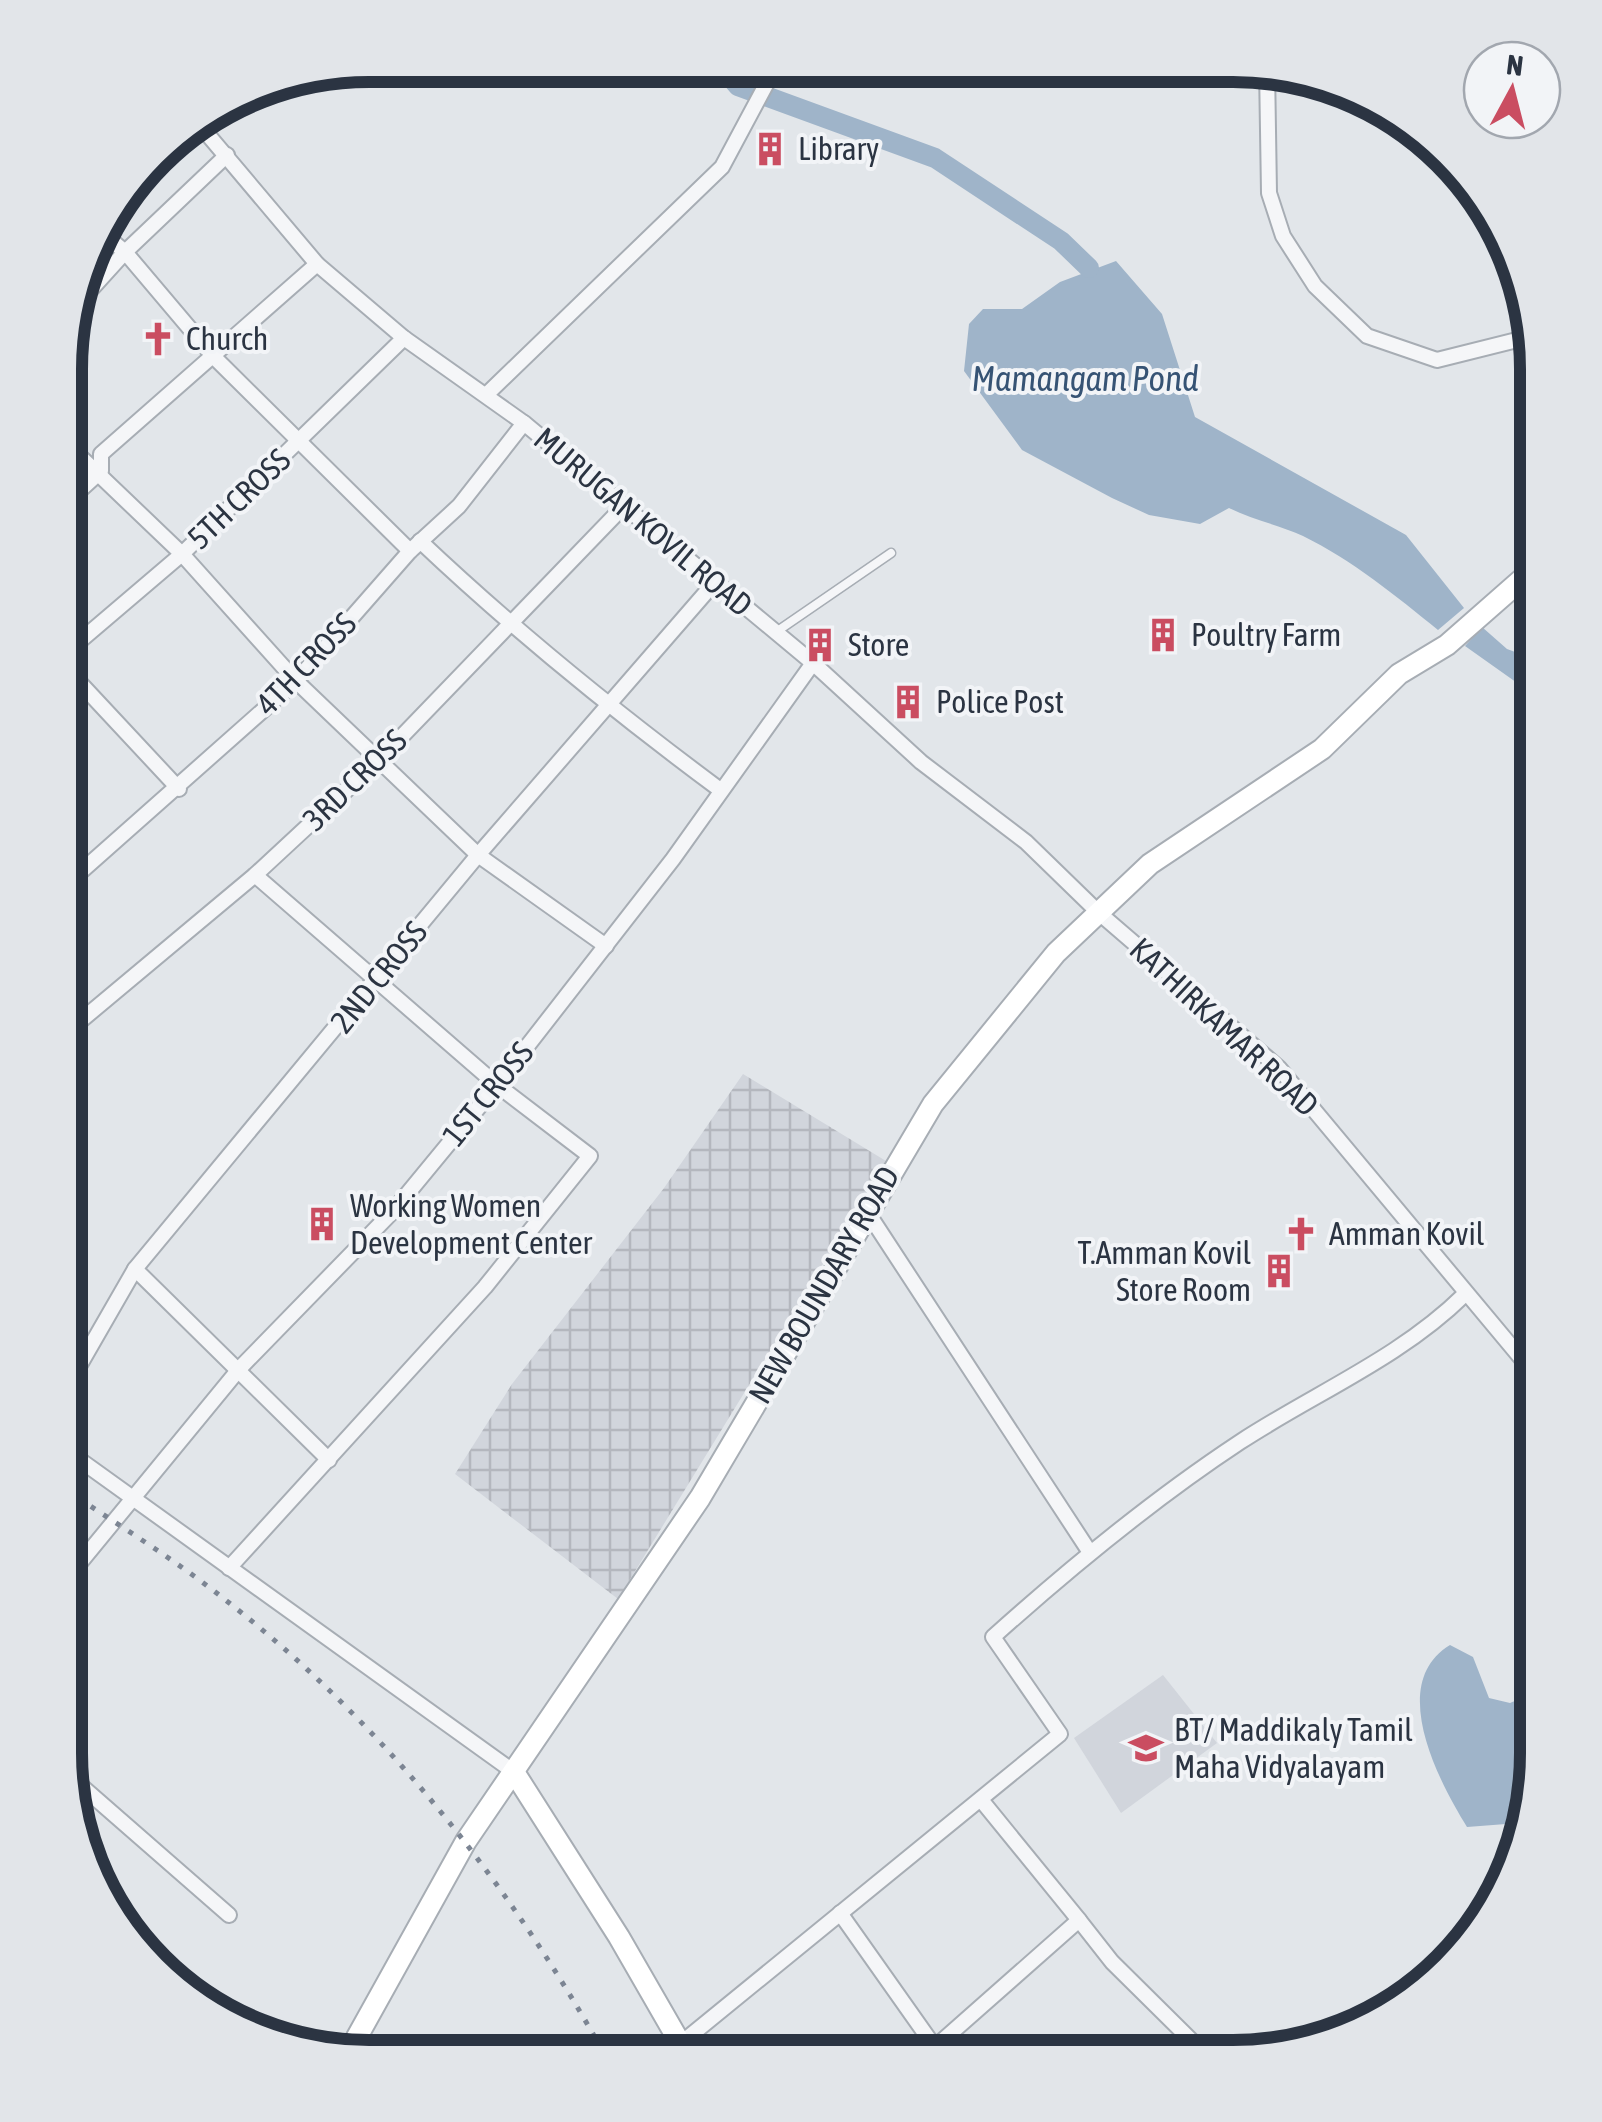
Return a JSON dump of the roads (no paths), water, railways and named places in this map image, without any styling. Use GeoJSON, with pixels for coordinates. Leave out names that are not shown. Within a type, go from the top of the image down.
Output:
{"type":"FeatureCollection","features":[{"type":"Feature","properties":{"kind":"street"},"geometry":{"type":"LineString","coordinates":[[487,394],[722,166],[768,82]]}},
{"type":"Feature","properties":{"kind":"street"},"geometry":{"type":"LineString","coordinates":[[1267,85],[1269,193],[1283,236],[1315,286],[1367,336],[1437,360],[1518,340]]}},
{"type":"Feature","properties":{"kind":"street","name":"MURUGAN KOVIL ROAD"},"geometry":{"type":"LineString","coordinates":[[207,134],[317,264],[404,338],[524,423],[776,632],[921,762],[1026,842],[1098,912]]}},
{"type":"Feature","properties":{"kind":"street"},"geometry":{"type":"LineString","coordinates":[[96,284],[228,155]]}},
{"type":"Feature","properties":{"kind":"street"},"geometry":{"type":"LineString","coordinates":[[113,242],[213,356],[415,546],[607,706],[720,789]]}},
{"type":"Feature","properties":{"kind":"street"},"geometry":{"type":"LineString","coordinates":[[82,488],[101,471],[101,454],[317,264]]}},
{"type":"Feature","properties":{"kind":"street","name":"5TH CROSS"},"geometry":{"type":"LineString","coordinates":[[82,639],[182,554],[404,338]]}},
{"type":"Feature","properties":{"kind":"street","name":"4TH CROSS"},"geometry":{"type":"LineString","coordinates":[[82,871],[296,681],[415,546],[459,506],[524,423]]}},
{"type":"Feature","properties":{"kind":"street"},"geometry":{"type":"LineString","coordinates":[[82,455],[182,554],[296,681],[478,856],[606,946]]}},
{"type":"Feature","properties":{"kind":"street","name":"3RD CROSS"},"geometry":{"type":"LineString","coordinates":[[82,1020],[255,875],[380,760],[624,506]]}},
{"type":"Feature","properties":{"kind":"street","name":"NEW BOUNDARY ROAD"},"geometry":{"type":"LineString","coordinates":[[356,2039],[466,1841],[700,1498],[866,1210],[933,1104],[1056,954],[1150,864],[1322,750],[1399,674],[1446,645],[1520,581]]}},
{"type":"Feature","properties":{"kind":"street","name":"2ND CROSS"},"geometry":{"type":"LineString","coordinates":[[82,1361],[134,1269],[478,856],[715,582]]}},
{"type":"Feature","properties":{"kind":"street","name":"1ST CROSS"},"geometry":{"type":"LineString","coordinates":[[82,1561],[240,1368],[394,1210],[497,1084],[673,859],[813,663]]}},
{"type":"Feature","properties":{"kind":"street"},"geometry":{"type":"LineString","coordinates":[[82,684],[179,789]]}},
{"type":"Feature","properties":{"kind":"street"},"geometry":{"type":"LineString","coordinates":[[229,1568],[485,1287],[590,1156],[497,1084],[255,875]]}},
{"type":"Feature","properties":{"kind":"street","name":"KATHIRKAMAR ROAD"},"geometry":{"type":"LineString","coordinates":[[1098,912],[1279,1068],[1519,1357]]}},
{"type":"Feature","properties":{"kind":"street"},"geometry":{"type":"LineString","coordinates":[[866,1210],[1089,1551]]}},
{"type":"Feature","properties":{"kind":"street"},"geometry":{"type":"LineString","coordinates":[[134,1269],[240,1368],[329,1460]]}},
{"type":"Feature","properties":{"kind":"street"},"geometry":{"type":"LineString","coordinates":[[695,2040],[840,1914],[1060,1734],[992,1637],[1089,1551],[1240,1442],[1428,1330],[1464,1295]]}},
{"type":"Feature","properties":{"kind":"street"},"geometry":{"type":"LineString","coordinates":[[82,1462],[514,1772],[619,1937],[677,2040]]}},
{"type":"Feature","properties":{"kind":"street"},"geometry":{"type":"LineString","coordinates":[[85,1789],[229,1914]]}},
{"type":"Feature","properties":{"kind":"street"},"geometry":{"type":"LineString","coordinates":[[982,1801],[1112,1962],[1191,2040]]}},
{"type":"Feature","properties":{"kind":"street"},"geometry":{"type":"LineString","coordinates":[[840,1914],[925,2040]]}},
{"type":"Feature","properties":{"kind":"street"},"geometry":{"type":"LineString","coordinates":[[948,2040],[1079,1920]]}},
{"type":"Feature","properties":{"kind":"lane"},"geometry":{"type":"LineString","coordinates":[[776,632],[891,553]]}},
{"type":"Feature","properties":{"kind":"water","name":"Mamangam Pond"},"geometry":{"type":"Polygon","coordinates":[[[1116,261],[1162,314],[1195,417],[1406,535],[1464,608],[1438,630],[1356,567],[1303,536],[1229,508],[1200,524],[1149,515],[1022,450],[964,371],[969,324],[983,309],[1022,309],[1060,282],[1116,261]]]}},
{"type":"Feature","properties":{"kind":"water"},"geometry":{"type":"Polygon","coordinates":[[[1482,627],[1507,649],[1520,654],[1520,685],[1465,646],[1482,627]]]}},
{"type":"Feature","properties":{"kind":"water"},"geometry":{"type":"Polygon","coordinates":[[[1450,1645],[1473,1657],[1489,1698],[1510,1703],[1519,1699],[1519,1771],[1510,1824],[1467,1827],[1432,1759],[1420,1707],[1422,1683],[1431,1662],[1450,1645]]]}},
{"type":"Feature","properties":{"kind":"waterway"},"geometry":{"type":"LineString","coordinates":[[735,82],[935,158],[1061,241],[1089,268]]}},
{"type":"Feature","properties":{"kind":"railway"},"geometry":{"type":"LineString","coordinates":[[82,1501],[228,1602],[285,1649],[391,1754],[485,1868],[596,2040]]}},
{"type":"Feature","properties":{"kind":"place","name":"Library"},"geometry":{"type":"Point","coordinates":[770,149]}},
{"type":"Feature","properties":{"kind":"place","name":"Church"},"geometry":{"type":"Point","coordinates":[158,339]}},
{"type":"Feature","properties":{"kind":"place","name":"Poultry Farm"},"geometry":{"type":"Point","coordinates":[1163,635]}},
{"type":"Feature","properties":{"kind":"place","name":"Store"},"geometry":{"type":"Point","coordinates":[820,645]}},
{"type":"Feature","properties":{"kind":"place","name":"Police Post"},"geometry":{"type":"Point","coordinates":[908,702]}},
{"type":"Feature","properties":{"kind":"place","name":"Working Women Development Center"},"geometry":{"type":"Point","coordinates":[322,1224]}},
{"type":"Feature","properties":{"kind":"place","name":"Amman Kovil"},"geometry":{"type":"Point","coordinates":[1301,1234]}},
{"type":"Feature","properties":{"kind":"place","name":"T.Amman Kovil Store Room"},"geometry":{"type":"Point","coordinates":[1279,1271]}},
{"type":"Feature","properties":{"kind":"place","name":"BT/ Maddikaly Tamil Maha Vidyalayam"},"geometry":{"type":"Point","coordinates":[1146,1748]}}]}
